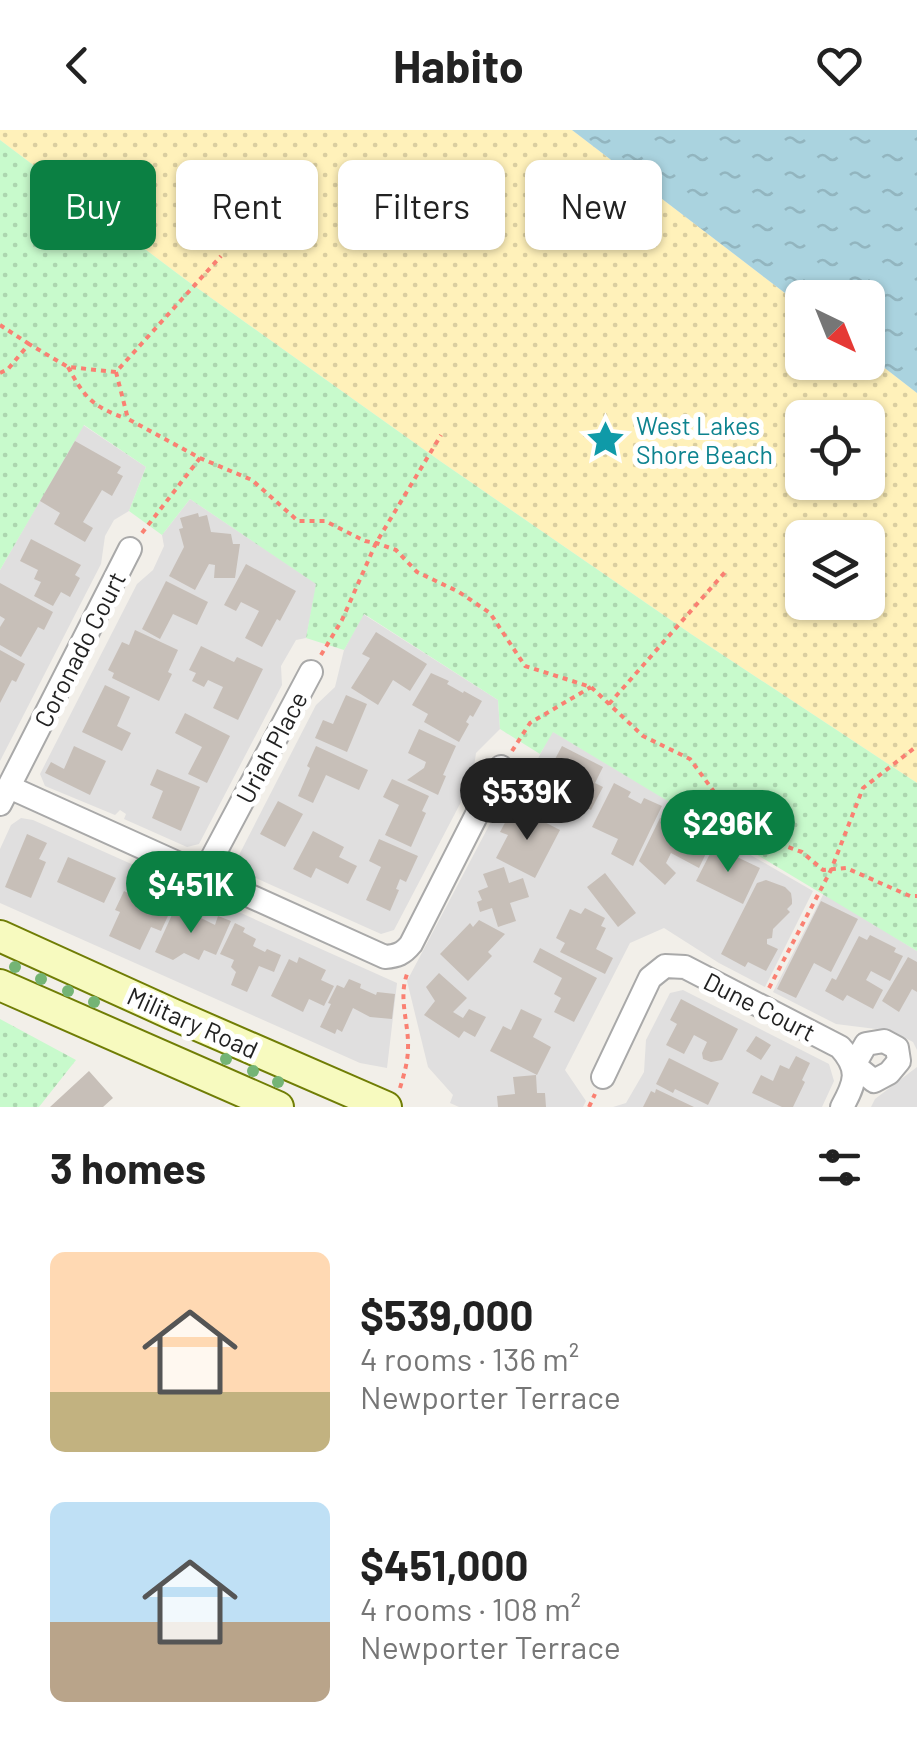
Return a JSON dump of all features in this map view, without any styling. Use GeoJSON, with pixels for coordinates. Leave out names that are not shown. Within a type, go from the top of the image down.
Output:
{"type":"FeatureCollection","features":[{"type":"Feature","properties":{"kind":"main road","name":"Military Road"},"geometry":{"type":"LineString","coordinates":[[0,936],[172,1014],[392,1102]]}},
{"type":"Feature","properties":{"kind":"main road","name":"Military Road"},"geometry":{"type":"LineString","coordinates":[[0,986],[278,1107]]}},
{"type":"Feature","properties":{"kind":"main road"},"geometry":{"type":"LineString","coordinates":[[155,1054],[172,1014]]}},
{"type":"Feature","properties":{"kind":"street","name":"Coronado Court"},"geometry":{"type":"LineString","coordinates":[[4,795],[130,548]]}},
{"type":"Feature","properties":{"kind":"street","name":"Uriah Place"},"geometry":{"type":"LineString","coordinates":[[202,875],[311,672]]}},
{"type":"Feature","properties":{"kind":"street"},"geometry":{"type":"LineString","coordinates":[[4,795],[202,875],[385,957],[396,956],[410,944],[501,767]]}},
{"type":"Feature","properties":{"kind":"street","name":"Dune Court"},"geometry":{"type":"LineString","coordinates":[[603,1077],[650,978],[664,966],[684,967],[840,1046],[854,1065],[853,1088],[842,1107]]}},
{"type":"Feature","properties":{"kind":"path"},"geometry":{"type":"LineString","coordinates":[[116,372],[221,256]]}},
{"type":"Feature","properties":{"kind":"path"},"geometry":{"type":"LineString","coordinates":[[0,324],[68,367],[116,372]]}},
{"type":"Feature","properties":{"kind":"path"},"geometry":{"type":"LineString","coordinates":[[0,373],[28,344]]}},
{"type":"Feature","properties":{"kind":"path"},"geometry":{"type":"LineString","coordinates":[[68,367],[82,393],[101,410],[128,419],[200,458],[252,480],[298,521],[324,521],[364,541],[396,550],[417,572],[490,612],[525,666],[591,687],[643,736],[690,760],[734,819],[754,835],[802,852],[823,870],[846,868],[917,896]]}},
{"type":"Feature","properties":{"kind":"path"},"geometry":{"type":"LineString","coordinates":[[116,372],[128,419]]}},
{"type":"Feature","properties":{"kind":"path"},"geometry":{"type":"LineString","coordinates":[[311,672],[342,620],[376,543],[441,435]]}},
{"type":"Feature","properties":{"kind":"path"},"geometry":{"type":"LineString","coordinates":[[130,548],[200,458]]}},
{"type":"Feature","properties":{"kind":"path"},"geometry":{"type":"LineString","coordinates":[[610,704],[726,571]]}},
{"type":"Feature","properties":{"kind":"path"},"geometry":{"type":"LineString","coordinates":[[501,767],[530,723],[591,687]]}},
{"type":"Feature","properties":{"kind":"path"},"geometry":{"type":"LineString","coordinates":[[760,1006],[831,870],[863,788],[917,746]]}},
{"type":"Feature","properties":{"kind":"path"},"geometry":{"type":"LineString","coordinates":[[392,1102],[405,1071],[408,1046],[404,985],[416,963]]}},
{"type":"Feature","properties":{"kind":"shaded area"},"geometry":{"type":"Polygon","coordinates":[[[83,425],[146,467],[129,511],[114,520],[105,536],[101,564],[0,761],[0,570],[83,425]]]}},
{"type":"Feature","properties":{"kind":"shaded area"},"geometry":{"type":"Polygon","coordinates":[[[190,499],[317,584],[306,638],[296,640],[281,666],[282,685],[199,844],[187,847],[124,819],[126,814],[120,810],[115,815],[45,786],[40,774],[137,584],[153,570],[164,546],[162,535],[190,499]]]}},
{"type":"Feature","properties":{"kind":"shaded area"},"geometry":{"type":"Polygon","coordinates":[[[363,614],[498,700],[500,729],[476,753],[472,781],[394,930],[381,934],[249,875],[239,855],[316,705],[335,687],[344,650],[363,614]]]}},
{"type":"Feature","properties":{"kind":"shaded area"},"geometry":{"type":"Polygon","coordinates":[[[552,731],[813,891],[765,987],[664,928],[630,943],[565,1070],[586,1101],[583,1107],[459,1107],[450,1103],[453,1095],[428,1067],[407,981],[503,799],[525,784],[552,731]]]}},
{"type":"Feature","properties":{"kind":"shaded area"},"geometry":{"type":"Polygon","coordinates":[[[21,818],[397,983],[387,1068],[360,1063],[0,903],[0,849],[11,825],[21,818]]]}},
{"type":"Feature","properties":{"kind":"shaded area"},"geometry":{"type":"Polygon","coordinates":[[[824,893],[917,951],[917,1050],[913,1042],[892,1031],[836,1024],[773,992],[824,893]]]}},
{"type":"Feature","properties":{"kind":"shaded area"},"geometry":{"type":"Polygon","coordinates":[[[683,990],[829,1064],[834,1081],[822,1107],[613,1107],[626,1103],[644,1072],[646,1040],[670,993],[683,990]]]}},
{"type":"Feature","properties":{"kind":"shaded area"},"geometry":{"type":"Polygon","coordinates":[[[917,1067],[917,1107],[871,1107],[875,1099],[917,1067]]]}},
{"type":"Feature","properties":{"kind":"sand","name":"West Lakes Shore Beach"},"geometry":{"type":"Polygon","coordinates":[[[0,130],[572,130],[611,160],[525,160],[525,250],[662,250],[662,199],[785,293],[785,380],[885,380],[885,368],[917,393],[917,783],[440,461],[146,250],[156,250],[156,160],[30,163],[0,140],[0,130]]]}},
{"type":"Feature","properties":{"kind":"green space"},"geometry":{"type":"Polygon","coordinates":[[[0,140],[30,163],[30,250],[146,250],[440,461],[917,783],[917,951],[553,732],[540,754],[500,729],[498,700],[364,614],[344,650],[306,638],[316,584],[190,499],[162,535],[129,511],[146,467],[84,425],[0,570],[0,140]]]}},
{"type":"Feature","properties":{"kind":"green space"},"geometry":{"type":"Polygon","coordinates":[[[0,1019],[76,1060],[39,1107],[0,1107],[0,1019]]]}},
{"type":"Feature","properties":{"kind":"water"},"geometry":{"type":"Polygon","coordinates":[[[572,130],[917,130],[917,393],[885,368],[885,280],[785,280],[785,293],[662,199],[662,160],[611,160],[572,130]]]}},
{"type":"Feature","properties":{"kind":"building"},"geometry":{"type":"Polygon","coordinates":[[[75,441],[121,467],[117,473],[123,476],[112,496],[102,490],[83,522],[93,528],[85,542],[54,524],[60,513],[40,501],[75,441]]]}},
{"type":"Feature","properties":{"kind":"building"},"geometry":{"type":"Polygon","coordinates":[[[198,513],[199,517],[207,515],[211,532],[231,534],[233,544],[240,544],[235,578],[214,578],[215,565],[209,564],[195,590],[169,576],[184,547],[180,518],[198,513]]]}},
{"type":"Feature","properties":{"kind":"building"},"geometry":{"type":"Polygon","coordinates":[[[31,539],[81,565],[75,575],[80,578],[70,597],[61,592],[53,606],[34,596],[41,582],[34,579],[38,570],[20,561],[31,539]]]}},
{"type":"Feature","properties":{"kind":"building"},"geometry":{"type":"Polygon","coordinates":[[[246,564],[296,591],[262,647],[245,638],[259,611],[241,602],[236,611],[224,605],[246,564]]]}},
{"type":"Feature","properties":{"kind":"building"},"geometry":{"type":"Polygon","coordinates":[[[166,581],[208,602],[197,625],[173,614],[160,639],[142,629],[166,581]]]}},
{"type":"Feature","properties":{"kind":"building"},"geometry":{"type":"Polygon","coordinates":[[[0,583],[53,612],[44,630],[38,627],[21,657],[0,645],[0,627],[5,619],[0,616],[0,583]]]}},
{"type":"Feature","properties":{"kind":"building"},"geometry":{"type":"Polygon","coordinates":[[[135,630],[178,650],[159,701],[112,678],[114,673],[108,670],[122,642],[129,645],[135,630]]]}},
{"type":"Feature","properties":{"kind":"building"},"geometry":{"type":"Polygon","coordinates":[[[376,632],[427,664],[410,691],[393,680],[378,705],[351,688],[370,658],[362,654],[376,632]]]}},
{"type":"Feature","properties":{"kind":"building"},"geometry":{"type":"Polygon","coordinates":[[[201,646],[234,662],[237,657],[263,669],[238,720],[213,708],[223,687],[208,680],[204,687],[192,681],[196,673],[189,670],[201,646]]]}},
{"type":"Feature","properties":{"kind":"building"},"geometry":{"type":"Polygon","coordinates":[[[0,650],[25,664],[0,703],[0,650]]]}},
{"type":"Feature","properties":{"kind":"building"},"geometry":{"type":"Polygon","coordinates":[[[431,673],[482,701],[466,722],[469,724],[459,742],[424,722],[428,714],[412,705],[431,673]]]}},
{"type":"Feature","properties":{"kind":"building"},"geometry":{"type":"Polygon","coordinates":[[[105,685],[130,697],[117,726],[131,733],[122,751],[82,732],[105,685]]]}},
{"type":"Feature","properties":{"kind":"building"},"geometry":{"type":"Polygon","coordinates":[[[346,695],[367,704],[347,752],[315,738],[323,720],[333,724],[346,695]]]}},
{"type":"Feature","properties":{"kind":"building"},"geometry":{"type":"Polygon","coordinates":[[[185,713],[230,736],[207,783],[188,774],[202,747],[175,733],[185,713]]]}},
{"type":"Feature","properties":{"kind":"building"},"geometry":{"type":"Polygon","coordinates":[[[419,729],[456,746],[438,795],[407,780],[426,762],[408,753],[419,729]]]}},
{"type":"Feature","properties":{"kind":"building"},"geometry":{"type":"Polygon","coordinates":[[[74,746],[106,761],[90,795],[45,773],[51,762],[64,769],[74,746]]]}},
{"type":"Feature","properties":{"kind":"building"},"geometry":{"type":"Polygon","coordinates":[[[316,746],[368,770],[359,790],[326,775],[313,803],[298,796],[316,746]]]}},
{"type":"Feature","properties":{"kind":"building"},"geometry":{"type":"Polygon","coordinates":[[[562,746],[603,767],[595,783],[603,787],[591,810],[584,806],[578,817],[565,810],[560,820],[531,804],[562,746]]]}},
{"type":"Feature","properties":{"kind":"building"},"geometry":{"type":"Polygon","coordinates":[[[157,769],[200,787],[181,831],[152,818],[163,791],[150,785],[157,769]]]}},
{"type":"Feature","properties":{"kind":"building"},"geometry":{"type":"Polygon","coordinates":[[[392,779],[429,796],[411,847],[385,835],[399,805],[383,797],[392,779]]]}},
{"type":"Feature","properties":{"kind":"building"},"geometry":{"type":"Polygon","coordinates":[[[614,783],[631,792],[628,797],[641,804],[644,798],[662,806],[633,866],[611,854],[618,839],[592,827],[614,783]]]}},
{"type":"Feature","properties":{"kind":"building"},"geometry":{"type":"Polygon","coordinates":[[[278,801],[303,814],[285,847],[260,834],[278,801]]]}},
{"type":"Feature","properties":{"kind":"building"},"geometry":{"type":"Polygon","coordinates":[[[521,810],[560,830],[535,878],[496,858],[508,835],[500,832],[509,815],[516,819],[521,810]]]}},
{"type":"Feature","properties":{"kind":"building"},"geometry":{"type":"Polygon","coordinates":[[[660,818],[673,818],[676,827],[694,836],[706,836],[710,845],[699,868],[671,853],[666,863],[676,873],[665,885],[639,861],[660,818]]]}},
{"type":"Feature","properties":{"kind":"building"},"geometry":{"type":"Polygon","coordinates":[[[313,831],[344,847],[339,857],[357,866],[348,884],[316,868],[311,878],[293,869],[313,831]]]}},
{"type":"Feature","properties":{"kind":"building"},"geometry":{"type":"Polygon","coordinates":[[[27,834],[47,843],[39,859],[46,862],[31,898],[5,887],[27,834]]]}},
{"type":"Feature","properties":{"kind":"building"},"geometry":{"type":"Polygon","coordinates":[[[379,839],[418,856],[406,882],[400,879],[390,911],[366,900],[381,867],[369,861],[379,839]]]}},
{"type":"Feature","properties":{"kind":"building"},"geometry":{"type":"Polygon","coordinates":[[[714,846],[760,868],[743,904],[696,881],[714,846]]]}},
{"type":"Feature","properties":{"kind":"building"},"geometry":{"type":"Polygon","coordinates":[[[68,857],[116,878],[104,903],[57,882],[68,857]]]}},
{"type":"Feature","properties":{"kind":"building"},"geometry":{"type":"Polygon","coordinates":[[[504,867],[509,883],[523,878],[529,897],[510,903],[516,921],[498,927],[492,908],[480,912],[477,902],[482,900],[478,891],[488,887],[483,874],[504,867]]]}},
{"type":"Feature","properties":{"kind":"building"},"geometry":{"type":"Polygon","coordinates":[[[605,873],[636,913],[618,927],[587,887],[605,873]]]}},
{"type":"Feature","properties":{"kind":"building"},"geometry":{"type":"Polygon","coordinates":[[[766,880],[785,887],[791,893],[792,904],[787,909],[790,912],[773,929],[772,938],[767,939],[767,944],[778,949],[766,971],[748,962],[745,967],[721,954],[757,883],[766,880]]]}},
{"type":"Feature","properties":{"kind":"building"},"geometry":{"type":"Polygon","coordinates":[[[140,890],[173,905],[161,931],[151,927],[140,950],[109,936],[124,891],[136,897],[140,890]]]}},
{"type":"Feature","properties":{"kind":"building"},"geometry":{"type":"Polygon","coordinates":[[[821,901],[858,919],[831,972],[814,963],[796,998],[777,989],[821,901]]]}},
{"type":"Feature","properties":{"kind":"building"},"geometry":{"type":"Polygon","coordinates":[[[176,906],[190,912],[187,919],[194,923],[197,916],[215,925],[218,916],[231,921],[216,955],[204,950],[199,960],[184,953],[173,960],[155,952],[176,906]]]}},
{"type":"Feature","properties":{"kind":"building"},"geometry":{"type":"Polygon","coordinates":[[[585,908],[605,918],[601,926],[606,928],[596,949],[613,958],[605,974],[560,952],[565,943],[556,938],[570,909],[581,914],[585,908]]]}},
{"type":"Feature","properties":{"kind":"building"},"geometry":{"type":"Polygon","coordinates":[[[479,920],[505,934],[488,952],[492,956],[468,981],[440,954],[470,923],[473,927],[479,920]]]}},
{"type":"Feature","properties":{"kind":"building"},"geometry":{"type":"Polygon","coordinates":[[[235,923],[256,939],[253,946],[281,955],[274,972],[259,966],[247,992],[231,985],[236,972],[231,967],[234,960],[220,954],[235,923]]]}},
{"type":"Feature","properties":{"kind":"building"},"geometry":{"type":"Polygon","coordinates":[[[870,935],[903,956],[890,981],[871,971],[866,980],[883,990],[873,1009],[847,995],[843,1001],[825,991],[832,978],[836,980],[859,936],[867,940],[870,935]]]}},
{"type":"Feature","properties":{"kind":"building"},"geometry":{"type":"Polygon","coordinates":[[[540,948],[597,978],[574,1022],[554,1012],[561,998],[554,994],[562,978],[533,962],[540,948]]]}},
{"type":"Feature","properties":{"kind":"building"},"geometry":{"type":"Polygon","coordinates":[[[299,957],[326,970],[321,980],[334,986],[324,1006],[309,999],[303,1012],[271,996],[289,959],[297,963],[299,957]]]}},
{"type":"Feature","properties":{"kind":"building"},"geometry":{"type":"Polygon","coordinates":[[[908,957],[917,962],[917,992],[912,989],[899,1012],[882,1001],[908,957]]]}},
{"type":"Feature","properties":{"kind":"building"},"geometry":{"type":"Polygon","coordinates":[[[439,973],[467,998],[453,1012],[463,1018],[469,1009],[486,1017],[475,1037],[464,1031],[459,1038],[424,1015],[435,1001],[426,987],[439,973]]]}},
{"type":"Feature","properties":{"kind":"building"},"geometry":{"type":"Polygon","coordinates":[[[349,979],[376,995],[395,994],[392,1019],[370,1017],[353,1008],[342,1032],[337,1029],[335,1034],[320,1027],[337,985],[344,988],[349,979]]]}},
{"type":"Feature","properties":{"kind":"building"},"geometry":{"type":"Polygon","coordinates":[[[681,999],[738,1029],[722,1060],[703,1059],[707,1042],[694,1035],[684,1054],[666,1045],[677,1024],[670,1020],[681,999]]]}},
{"type":"Feature","properties":{"kind":"building"},"geometry":{"type":"Polygon","coordinates":[[[521,1009],[542,1019],[533,1037],[551,1047],[537,1075],[490,1051],[503,1026],[511,1030],[521,1009]]]}},
{"type":"Feature","properties":{"kind":"building"},"geometry":{"type":"Polygon","coordinates":[[[756,1036],[771,1045],[761,1060],[746,1051],[756,1036]]]}},
{"type":"Feature","properties":{"kind":"building"},"geometry":{"type":"Polygon","coordinates":[[[796,1056],[810,1063],[793,1107],[782,1107],[752,1093],[761,1075],[773,1081],[780,1065],[789,1069],[796,1056]]]}},
{"type":"Feature","properties":{"kind":"building"},"geometry":{"type":"Polygon","coordinates":[[[669,1058],[719,1083],[708,1105],[656,1084],[669,1058]]]}},
{"type":"Feature","properties":{"kind":"building"},"geometry":{"type":"Polygon","coordinates":[[[89,1071],[113,1098],[103,1107],[50,1107],[89,1071]]]}},
{"type":"Feature","properties":{"kind":"building"},"geometry":{"type":"Polygon","coordinates":[[[536,1075],[537,1093],[545,1093],[546,1107],[498,1107],[497,1096],[515,1094],[513,1077],[536,1075]]]}},
{"type":"Feature","properties":{"kind":"building"},"geometry":{"type":"Polygon","coordinates":[[[656,1089],[694,1107],[643,1107],[656,1089]]]}},
{"type":"Feature","properties":{"kind":"place","name":"West Lakes Shore Beach"},"geometry":{"type":"Point","coordinates":[606,439]}}]}
